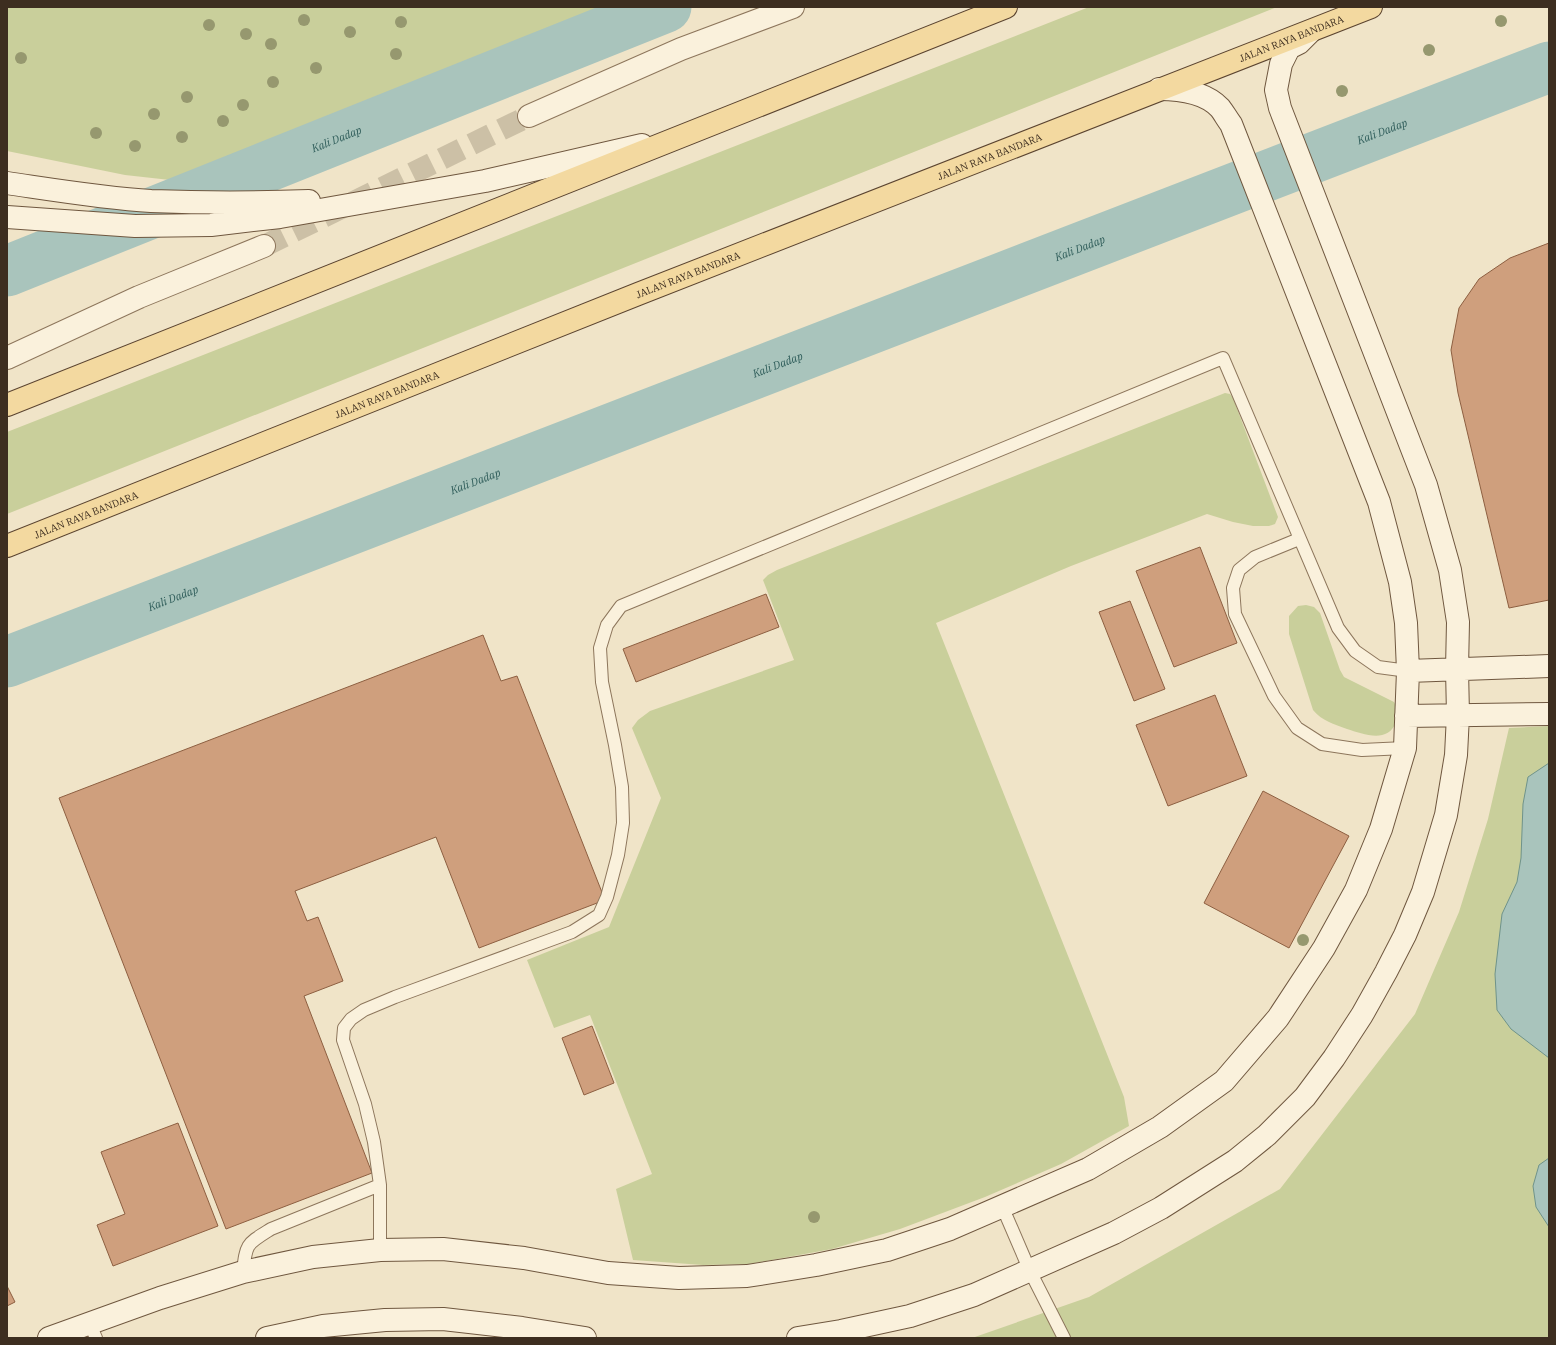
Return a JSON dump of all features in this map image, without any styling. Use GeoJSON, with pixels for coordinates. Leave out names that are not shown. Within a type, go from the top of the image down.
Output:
{"type":"FeatureCollection","features":[{"type":"Feature","properties":{"kind":"main road"},"geometry":{"type":"LineString","coordinates":[[7,405],[1006,7]]}},
{"type":"Feature","properties":{"kind":"main road","name":"JALAN RAYA BANDARA"},"geometry":{"type":"LineString","coordinates":[[7,546],[638,294],[1310,32],[1370,7]]}},
{"type":"Feature","properties":{"kind":"street"},"geometry":{"type":"LineString","coordinates":[[529,116],[681,49],[793,7]]}},
{"type":"Feature","properties":{"kind":"street"},"geometry":{"type":"LineString","coordinates":[[798,1338],[841,1331],[910,1316],[974,1295],[1114,1233],[1160,1208],[1235,1161],[1267,1135],[1305,1097],[1334,1058],[1362,1015],[1405,935],[1423,892],[1446,815],[1456,755],[1458,715],[1458,622],[1450,570],[1426,485],[1325,228],[1280,108],[1276,90],[1281,64],[1289,48],[1299,43],[1310,32]]}},
{"type":"Feature","properties":{"kind":"street"},"geometry":{"type":"LineString","coordinates":[[49,1338],[93,1330],[160,1298],[244,1272],[313,1257],[380,1250],[442,1249],[524,1258],[608,1273],[679,1278],[747,1276],[816,1265],[887,1250],[950,1229],[1088,1169],[1160,1127],[1224,1081],[1278,1018],[1331,935],[1356,890],[1381,828],[1405,748],[1408,671],[1406,623],[1400,582],[1380,502],[1231,124],[1220,108],[1209,99],[1177,89],[1159,90]]}},
{"type":"Feature","properties":{"kind":"street"},"geometry":{"type":"LineString","coordinates":[[7,217],[135,226],[211,225],[280,217],[485,181],[690,134]]}},
{"type":"Feature","properties":{"kind":"street"},"geometry":{"type":"LineString","coordinates":[[7,182],[71,193],[150,201],[246,203],[386,198]]}},
{"type":"Feature","properties":{"kind":"street"},"geometry":{"type":"LineString","coordinates":[[7,358],[139,297],[264,246]]}},
{"type":"Feature","properties":{"kind":"street"},"geometry":{"type":"LineString","coordinates":[[1408,671],[1457,668],[1549,666]]}},
{"type":"Feature","properties":{"kind":"street"},"geometry":{"type":"LineString","coordinates":[[1406,716],[1549,714]]}},
{"type":"Feature","properties":{"kind":"street"},"geometry":{"type":"LineString","coordinates":[[267,1338],[323,1326],[385,1320],[444,1319],[529,1333],[585,1338]]}},
{"type":"Feature","properties":{"kind":"lane"},"geometry":{"type":"LineString","coordinates":[[380,1250],[380,1185],[374,1142],[365,1104],[342,1040],[344,1028],[351,1019],[364,1010],[395,997],[572,932],[599,915],[608,897],[622,831],[622,787],[602,682],[600,648],[606,625],[621,606],[1223,358],[1338,628],[1355,652],[1378,667],[1408,671]]}},
{"type":"Feature","properties":{"kind":"lane"},"geometry":{"type":"LineString","coordinates":[[1299,539],[1255,557],[1239,570],[1232,588],[1235,614],[1274,696],[1297,728],[1322,744],[1362,750],[1405,748]]}},
{"type":"Feature","properties":{"kind":"lane"},"geometry":{"type":"LineString","coordinates":[[244,1272],[247,1247],[255,1239],[272,1229],[380,1185]]}},
{"type":"Feature","properties":{"kind":"lane"},"geometry":{"type":"LineString","coordinates":[[1002,1206],[1030,1271],[1064,1338]]}},
{"type":"Feature","properties":{"kind":"green space"},"geometry":{"type":"Polygon","coordinates":[[[7,7],[614,7],[179,181],[125,175],[7,151],[7,7]]]}},
{"type":"Feature","properties":{"kind":"green space"},"geometry":{"type":"Polygon","coordinates":[[[1089,7],[1277,7],[7,514],[7,432],[1089,7]]]}},
{"type":"Feature","properties":{"kind":"green space"},"geometry":{"type":"Polygon","coordinates":[[[7,245],[44,249],[7,264],[7,245]]]}},
{"type":"Feature","properties":{"kind":"green space"},"geometry":{"type":"Polygon","coordinates":[[[1225,393],[1230,394],[1233,398],[1278,517],[1275,524],[1269,526],[1253,526],[1207,514],[1071,566],[936,623],[1124,1097],[1129,1126],[1061,1164],[985,1197],[900,1229],[832,1249],[749,1264],[703,1265],[633,1260],[616,1189],[652,1174],[590,1015],[554,1028],[527,960],[609,927],[661,798],[632,728],[638,720],[650,711],[794,660],[763,580],[768,575],[777,570],[1225,393]]]}},
{"type":"Feature","properties":{"kind":"green space"},"geometry":{"type":"Polygon","coordinates":[[[1306,605],[1314,607],[1320,613],[1340,670],[1344,677],[1394,702],[1398,717],[1392,729],[1387,733],[1374,736],[1353,731],[1328,722],[1313,710],[1289,634],[1289,616],[1298,606],[1306,605]]]}},
{"type":"Feature","properties":{"kind":"green space"},"geometry":{"type":"Polygon","coordinates":[[[1549,726],[1549,1338],[972,1338],[1089,1297],[1280,1189],[1415,1014],[1459,912],[1488,819],[1509,728],[1549,726]]]}},
{"type":"Feature","properties":{"kind":"water"},"geometry":{"type":"Polygon","coordinates":[[[1549,763],[1549,1058],[1511,1029],[1497,1010],[1495,974],[1502,914],[1517,882],[1521,858],[1523,804],[1528,777],[1549,763]]]}},
{"type":"Feature","properties":{"kind":"water"},"geometry":{"type":"Polygon","coordinates":[[[1549,1158],[1549,1227],[1536,1207],[1533,1186],[1539,1165],[1549,1158]]]}},
{"type":"Feature","properties":{"kind":"building"},"geometry":{"type":"Polygon","coordinates":[[[1549,243],[1549,600],[1509,608],[1458,393],[1451,350],[1459,308],[1479,279],[1510,258],[1549,243]]]}},
{"type":"Feature","properties":{"kind":"building"},"geometry":{"type":"Polygon","coordinates":[[[1200,547],[1237,643],[1174,667],[1136,571],[1200,547]]]}},
{"type":"Feature","properties":{"kind":"building"},"geometry":{"type":"Polygon","coordinates":[[[766,594],[779,627],[636,682],[623,649],[766,594]]]}},
{"type":"Feature","properties":{"kind":"building"},"geometry":{"type":"Polygon","coordinates":[[[1130,601],[1165,689],[1134,701],[1099,612],[1130,601]]]}},
{"type":"Feature","properties":{"kind":"building"},"geometry":{"type":"Polygon","coordinates":[[[483,635],[501,681],[517,676],[605,900],[479,948],[436,837],[295,891],[307,921],[318,917],[343,981],[304,996],[372,1173],[226,1229],[59,798],[483,635]]]}},
{"type":"Feature","properties":{"kind":"building"},"geometry":{"type":"Polygon","coordinates":[[[1215,695],[1247,776],[1168,806],[1136,725],[1215,695]]]}},
{"type":"Feature","properties":{"kind":"building"},"geometry":{"type":"Polygon","coordinates":[[[1263,791],[1349,836],[1289,948],[1204,903],[1263,791]]]}},
{"type":"Feature","properties":{"kind":"building"},"geometry":{"type":"Polygon","coordinates":[[[592,1026],[614,1083],[584,1095],[562,1038],[592,1026]]]}},
{"type":"Feature","properties":{"kind":"building"},"geometry":{"type":"Polygon","coordinates":[[[178,1123],[218,1226],[113,1266],[97,1225],[125,1214],[101,1152],[178,1123]]]}},
{"type":"Feature","properties":{"kind":"building"},"geometry":{"type":"Polygon","coordinates":[[[7,1286],[15,1302],[7,1306],[7,1286]]]}},
{"type":"Feature","properties":{"kind":"waterway","name":"Kali Dadap"},"geometry":{"type":"LineString","coordinates":[[7,271],[666,7]]}},
{"type":"Feature","properties":{"kind":"waterway","name":"Kali Dadap"},"geometry":{"type":"LineString","coordinates":[[7,662],[1549,67]]}},
{"type":"Feature","properties":{"kind":"tunnel"},"geometry":{"type":"LineString","coordinates":[[264,246],[529,116]]}}]}
